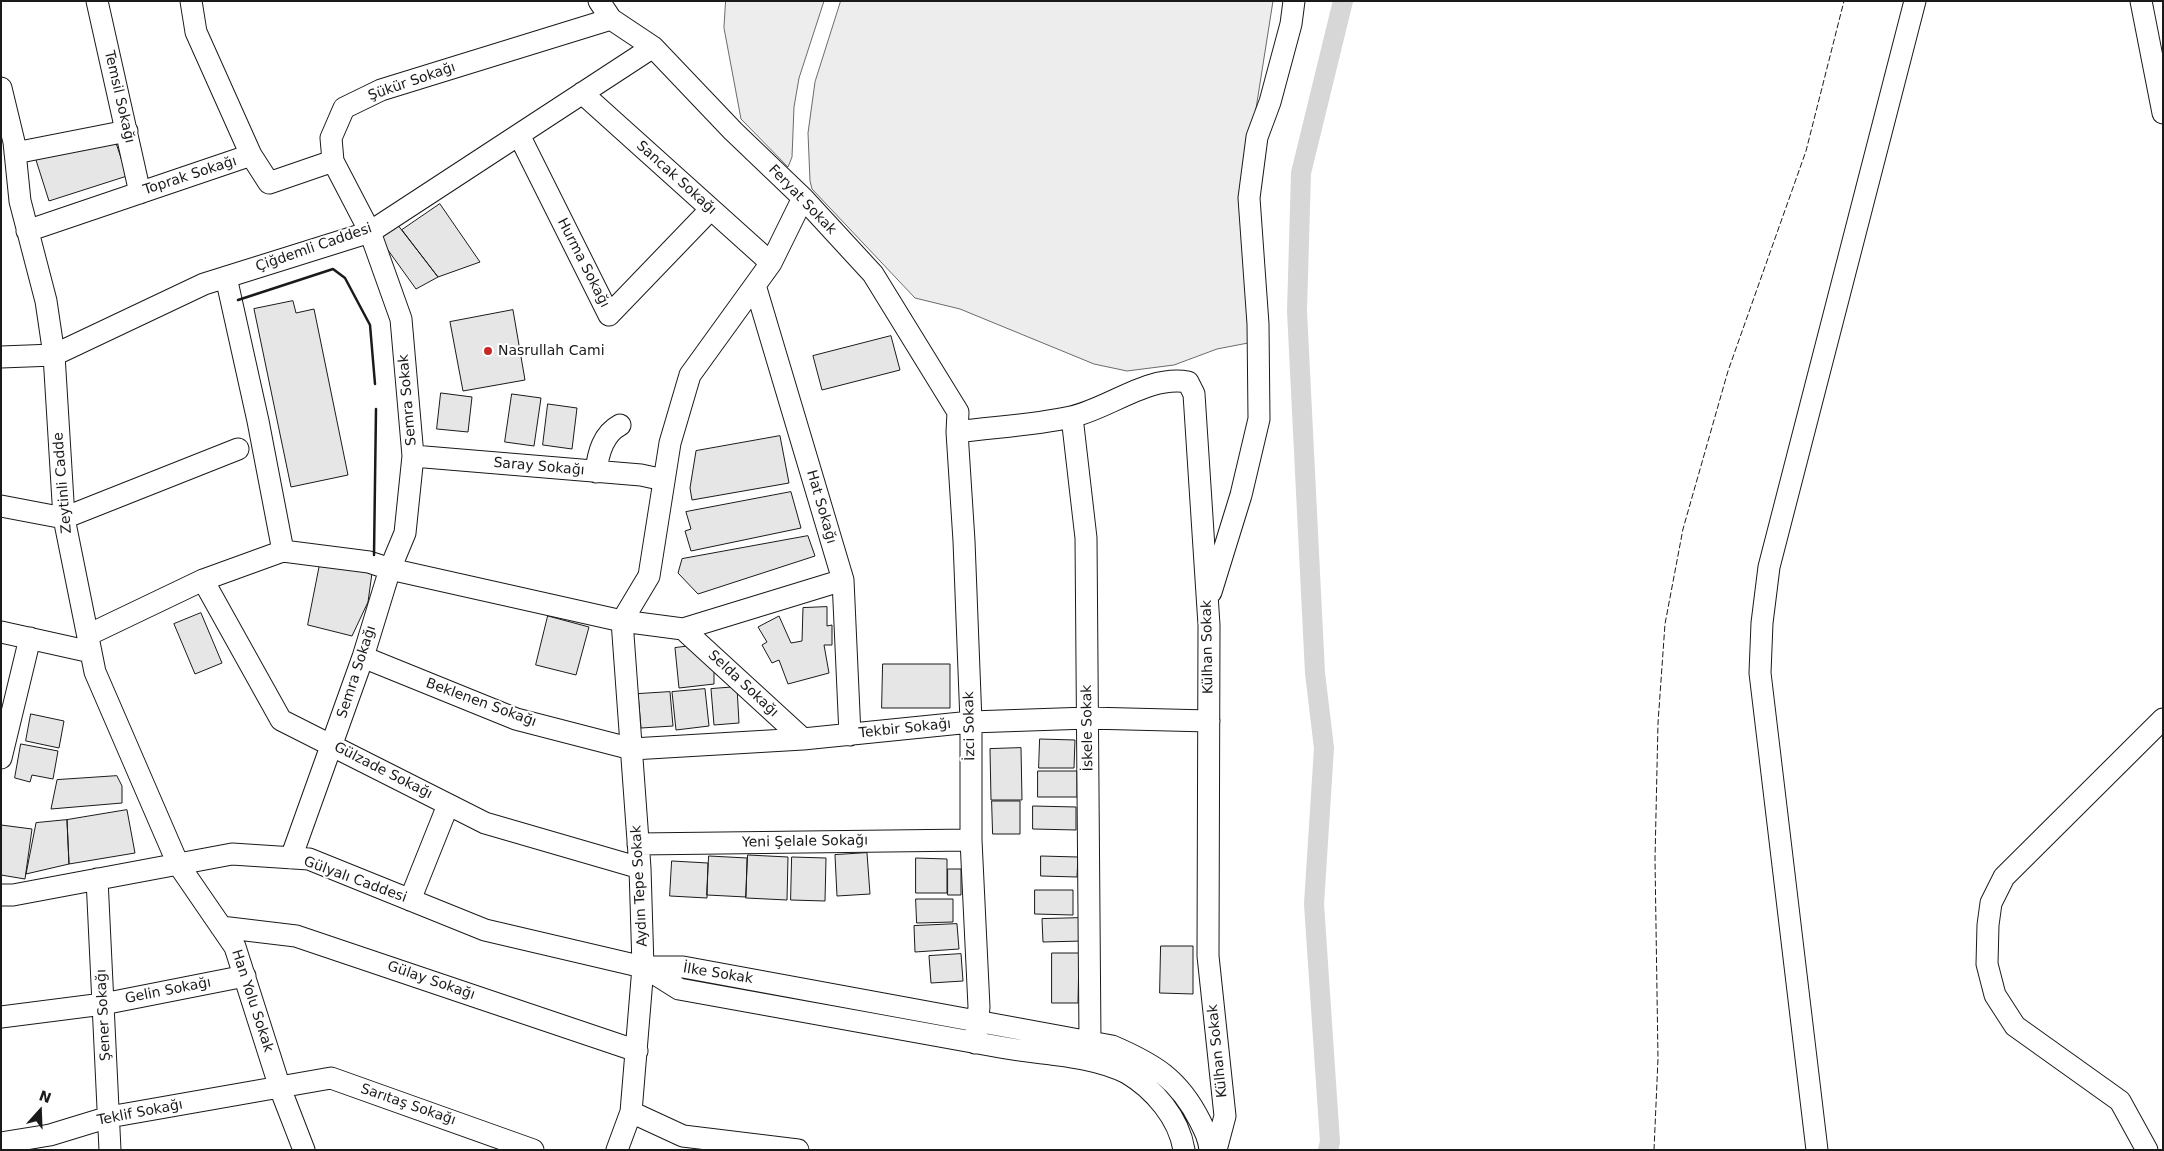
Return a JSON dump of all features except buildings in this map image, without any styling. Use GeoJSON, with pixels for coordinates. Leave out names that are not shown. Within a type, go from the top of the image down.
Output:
{"type":"FeatureCollection","features":[{"type":"Feature","properties":{"kind":"street","name":"Temsil Sokağı"},"geometry":{"type":"LineString","coordinates":[[97,1],[140,193]]}},
{"type":"Feature","properties":{"kind":"street","name":"Toprak Sokağı"},"geometry":{"type":"LineString","coordinates":[[27,231],[252,156],[196,32],[191,1]]}},
{"type":"Feature","properties":{"kind":"street"},"geometry":{"type":"LineString","coordinates":[[1207,604],[1241,495],[1259,419],[1258,324],[1249,198],[1257,137],[1270,102],[1291,24],[1294,1]]}},
{"type":"Feature","properties":{"kind":"street"},"geometry":{"type":"LineString","coordinates":[[1817,1150],[1760,673],[1762,622],[1769,567],[1780,521],[1915,1]]}},
{"type":"Feature","properties":{"kind":"street"},"geometry":{"type":"LineString","coordinates":[[2141,1],[2163,113]]}},
{"type":"Feature","properties":{"kind":"street","name":"Feryat Sokak"},"geometry":{"type":"LineString","coordinates":[[605,10],[653,47],[733,131],[803,198],[873,274],[958,412],[957,432]]}},
{"type":"Feature","properties":{"kind":"street","name":"Şükür Sokağı"},"geometry":{"type":"LineString","coordinates":[[370,232],[333,161],[331,138],[344,108],[381,90],[605,10]]}},
{"type":"Feature","properties":{"kind":"street","name":"Çiğdemli Caddesi"},"geometry":{"type":"LineString","coordinates":[[1,357],[54,355],[204,284],[370,232],[653,47]]}},
{"type":"Feature","properties":{"kind":"street","name":"Zeytinli Cadde"},"geometry":{"type":"LineString","coordinates":[[1,88],[15,153],[10,203],[27,231],[46,301],[54,355],[64,518],[95,672],[178,864]]}},
{"type":"Feature","properties":{"kind":"street","name":"Sancak Sokağı"},"geometry":{"type":"LineString","coordinates":[[582,93],[771,263]]}},
{"type":"Feature","properties":{"kind":"street"},"geometry":{"type":"LineString","coordinates":[[15,153],[127,131]]}},
{"type":"Feature","properties":{"kind":"street","name":"Hurma Sokağı"},"geometry":{"type":"LineString","coordinates":[[519,135],[609,315],[711,209]]}},
{"type":"Feature","properties":{"kind":"street"},"geometry":{"type":"LineString","coordinates":[[252,156],[268,183],[333,161]]}},
{"type":"Feature","properties":{"kind":"street"},"geometry":{"type":"LineString","coordinates":[[622,620],[649,576],[670,443],[690,375],[771,263],[803,198]]}},
{"type":"Feature","properties":{"kind":"street","name":"Semra Sokak"},"geometry":{"type":"LineString","coordinates":[[370,232],[401,319],[413,456],[405,533],[390,569]]}},
{"type":"Feature","properties":{"kind":"street"},"geometry":{"type":"LineString","coordinates":[[226,277],[258,421],[283,551]]}},
{"type":"Feature","properties":{"kind":"street","name":"Hat Sokağı"},"geometry":{"type":"LineString","coordinates":[[755,285],[843,580],[850,735]]}},
{"type":"Feature","properties":{"kind":"street","name":"Külhan Sokak"},"geometry":{"type":"LineString","coordinates":[[957,432],[1072,417],[1151,386],[1175,380],[1188,382],[1194,394],[1207,604],[1209,721],[1208,956],[1225,1116],[1216,1150]]}},
{"type":"Feature","properties":{"kind":"street","name":"İskele Sokak"},"geometry":{"type":"LineString","coordinates":[[1072,417],[1086,538],[1090,1040]]}},
{"type":"Feature","properties":{"kind":"street"},"geometry":{"type":"LineString","coordinates":[[596,472],[600,448],[610,433],[620,425]]}},
{"type":"Feature","properties":{"kind":"street","name":"İzci Sokak"},"geometry":{"type":"LineString","coordinates":[[957,432],[964,540],[971,722],[971,840],[978,1020],[975,1043]]}},
{"type":"Feature","properties":{"kind":"street"},"geometry":{"type":"LineString","coordinates":[[1,506],[64,518],[238,449]]}},
{"type":"Feature","properties":{"kind":"street","name":"Saray Sokağı"},"geometry":{"type":"LineString","coordinates":[[413,456],[664,480]]}},
{"type":"Feature","properties":{"kind":"street"},"geometry":{"type":"LineString","coordinates":[[1,632],[30,638],[89,643],[203,580],[283,551],[369,562],[390,569],[622,620],[683,629],[843,580]]}},
{"type":"Feature","properties":{"kind":"street","name":"Semra Sokağı"},"geometry":{"type":"LineString","coordinates":[[291,858],[362,657],[390,569]]}},
{"type":"Feature","properties":{"kind":"street","name":"Gülzade Sokağı"},"geometry":{"type":"LineString","coordinates":[[203,580],[281,720],[332,744],[485,823],[640,868]]}},
{"type":"Feature","properties":{"kind":"street","name":"Aydın Tepe Sokak"},"geometry":{"type":"LineString","coordinates":[[617,1150],[631,1112],[644,967],[640,868],[622,620]]}},
{"type":"Feature","properties":{"kind":"street","name":"Selda Sokağı"},"geometry":{"type":"LineString","coordinates":[[683,629],[803,740]]}},
{"type":"Feature","properties":{"kind":"street"},"geometry":{"type":"LineString","coordinates":[[1,758],[30,638]]}},
{"type":"Feature","properties":{"kind":"street","name":"Beklenen Sokağı"},"geometry":{"type":"LineString","coordinates":[[362,657],[516,719],[632,749]]}},
{"type":"Feature","properties":{"kind":"street","name":"Tekbir Sokağı"},"geometry":{"type":"LineString","coordinates":[[632,749],[803,740],[971,722],[1088,718],[1209,721]]}},
{"type":"Feature","properties":{"kind":"street"},"geometry":{"type":"LineString","coordinates":[[2147,1150],[2120,1101],[2015,1026],[1995,995],[1988,964],[1988,925],[1992,903],[2004,877],[2163,719]]}},
{"type":"Feature","properties":{"kind":"street"},"geometry":{"type":"LineString","coordinates":[[410,900],[448,804]]}},
{"type":"Feature","properties":{"kind":"street","name":"Yeni Şelale Sokağı"},"geometry":{"type":"LineString","coordinates":[[638,844],[971,840]]}},
{"type":"Feature","properties":{"kind":"street","name":"Gülyalı Caddesi"},"geometry":{"type":"LineString","coordinates":[[1,895],[13,895],[232,854],[309,859],[485,930],[644,967]]}},
{"type":"Feature","properties":{"kind":"street","name":"Han Yolu Sokak"},"geometry":{"type":"LineString","coordinates":[[178,864],[235,947],[280,1088],[304,1150]]}},
{"type":"Feature","properties":{"kind":"street","name":"Şener Sokağı"},"geometry":{"type":"LineString","coordinates":[[97,879],[110,1150]]}},
{"type":"Feature","properties":{"kind":"street","name":"Gülay Sokağı"},"geometry":{"type":"LineString","coordinates":[[221,927],[296,936],[637,1051]]}},
{"type":"Feature","properties":{"kind":"street","name":"İlke Sokak"},"geometry":{"type":"LineString","coordinates":[[644,967],[683,967],[1090,1040],[1112,1046],[1143,1059],[1171,1078],[1192,1106],[1209,1140],[1210,1150]]}},
{"type":"Feature","properties":{"kind":"street","name":"İlke Sokak"},"geometry":{"type":"LineString","coordinates":[[644,967],[679,989],[975,1043],[1092,1061],[1126,1073],[1154,1092],[1173,1119],[1184,1150]]}},
{"type":"Feature","properties":{"kind":"street","name":"Gelin Sokağı"},"geometry":{"type":"LineString","coordinates":[[1,1017],[104,1004],[245,976]]}},
{"type":"Feature","properties":{"kind":"street","name":"Sarıtaş Sokağı"},"geometry":{"type":"LineString","coordinates":[[280,1088],[331,1078],[533,1150]]}},
{"type":"Feature","properties":{"kind":"street","name":"Teklif Sokağı"},"geometry":{"type":"LineString","coordinates":[[1,1143],[50,1135],[109,1117],[280,1088]]}},
{"type":"Feature","properties":{"kind":"street"},"geometry":{"type":"LineString","coordinates":[[631,1112],[683,1136],[798,1150]]}},
{"type":"Feature","properties":{"kind":"shaded area"},"geometry":{"type":"Polygon","coordinates":[[[726,1],[824,1],[799,78],[794,107],[792,157],[788,167],[741,119],[724,28],[726,1]]]}},
{"type":"Feature","properties":{"kind":"shaded area"},"geometry":{"type":"Polygon","coordinates":[[[841,1],[1273,1],[1255,115],[1248,343],[1217,349],[1174,365],[1127,371],[1094,364],[960,309],[915,298],[812,189],[810,181],[808,133],[815,82],[841,1]]]}},
{"type":"Feature","properties":{"kind":"waterway"},"geometry":{"type":"LineString","coordinates":[[1328,1150],[1330,1142],[1314,904],[1324,748],[1315,673],[1297,311],[1301,173],[1343,1]]}},
{"type":"Feature","properties":{"kind":"fence"},"geometry":{"type":"LineString","coordinates":[[1654,1150],[1658,1059],[1655,859],[1658,723],[1665,624],[1683,529],[1728,371],[1806,151],[1844,1]]}},
{"type":"Feature","properties":{"kind":"wall"},"geometry":{"type":"LineString","coordinates":[[238,300],[333,269],[345,278],[370,325],[375,384]]}},
{"type":"Feature","properties":{"kind":"wall"},"geometry":{"type":"LineString","coordinates":[[374,555],[376,409]]}},
{"type":"Feature","properties":{"kind":"place","name":"Nasrullah Cami"},"geometry":{"type":"Point","coordinates":[488,351]}}]}
